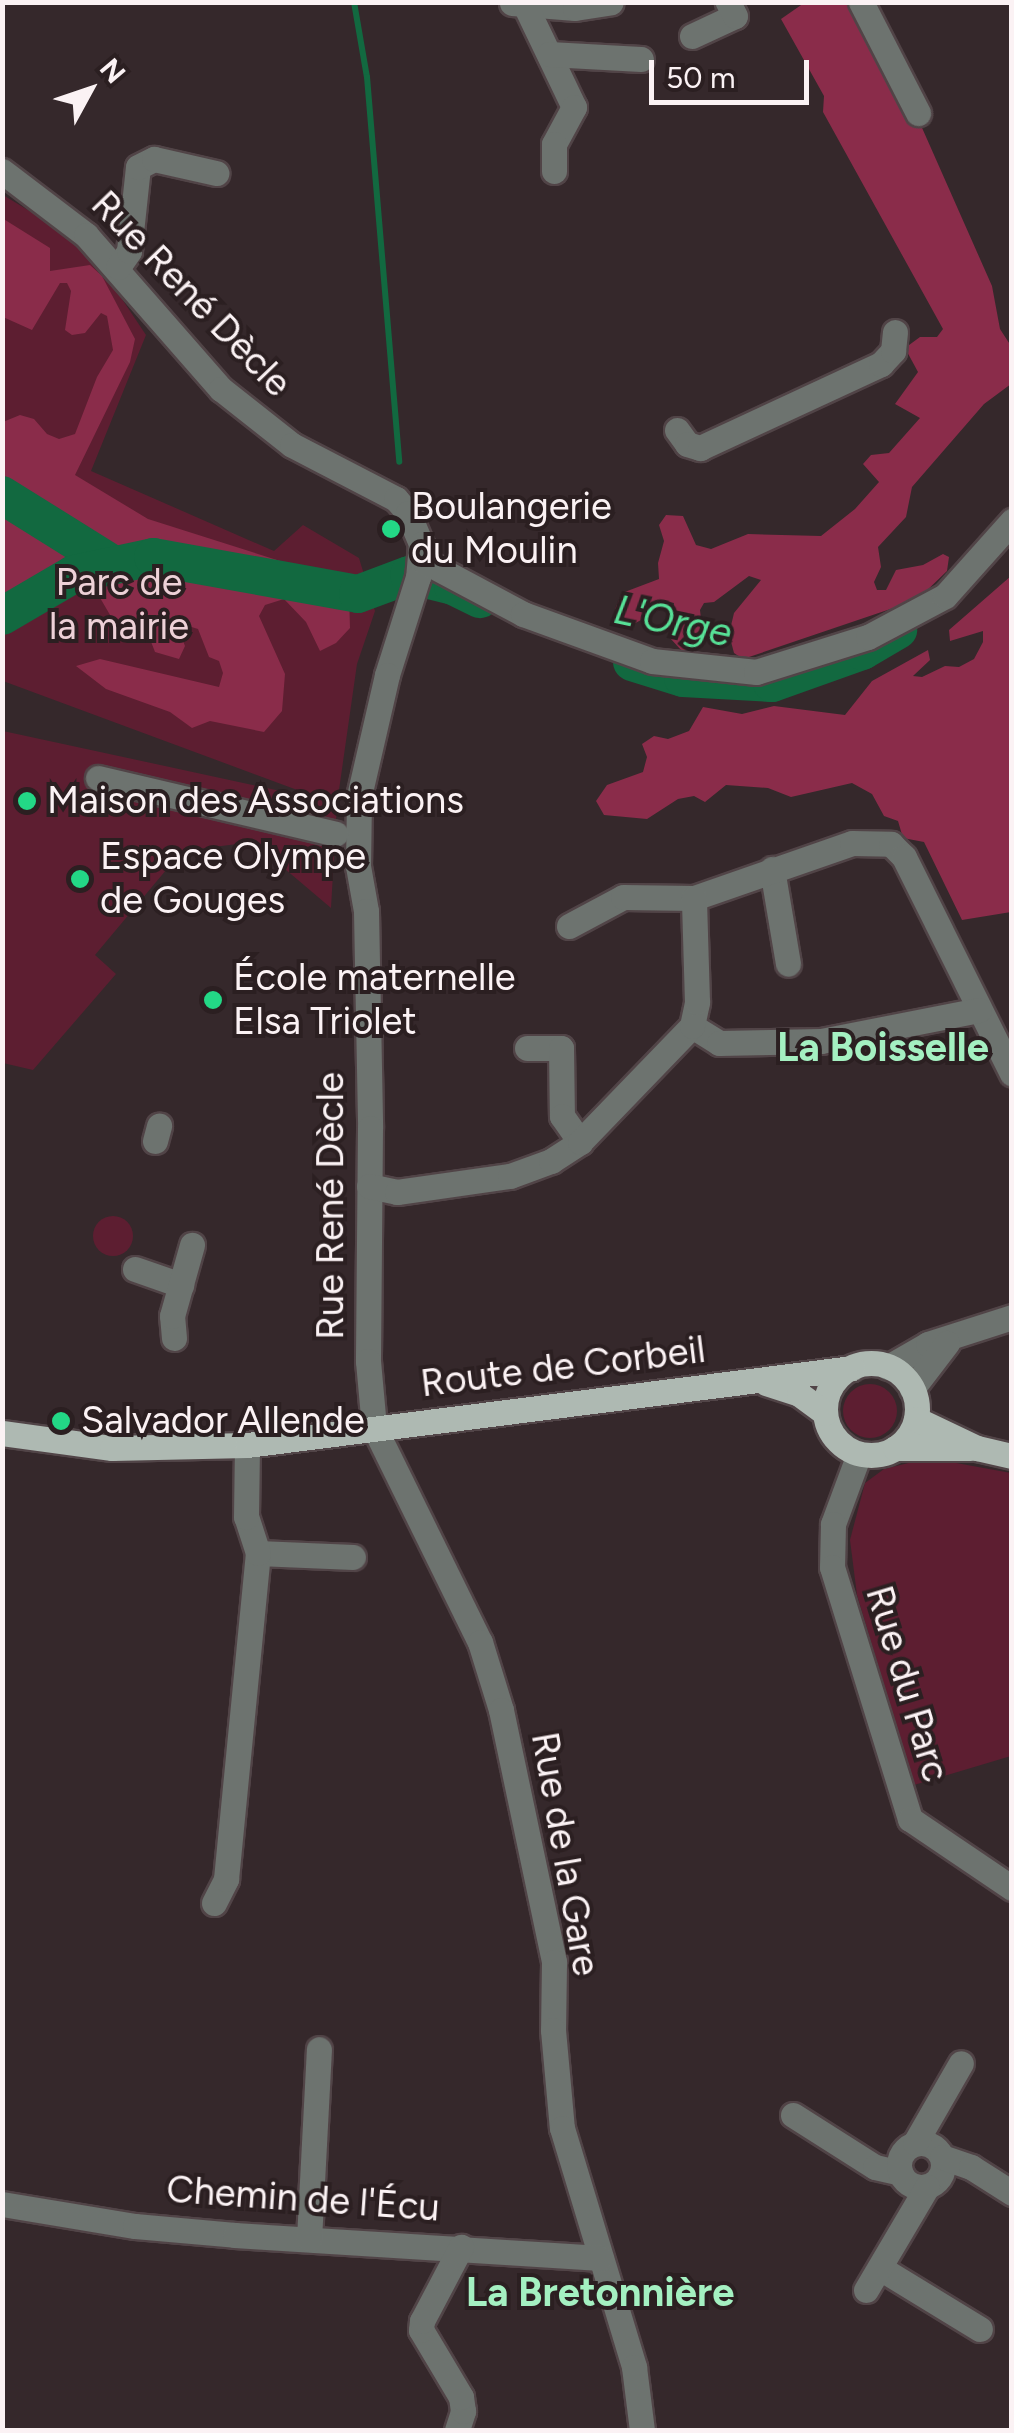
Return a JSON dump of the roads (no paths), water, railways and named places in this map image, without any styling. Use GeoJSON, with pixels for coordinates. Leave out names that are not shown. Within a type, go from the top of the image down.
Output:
{"type":"FeatureCollection","features":[{"type":"Feature","properties":{"kind":"main road"},"geometry":{"type":"LineString","coordinates":[[825,1414],[831,1386],[852,1368],[888,1367],[912,1389],[916,1419],[896,1448]]}},
{"type":"Feature","properties":{"kind":"main road","name":"Route de Corbeil"},"geometry":{"type":"LineString","coordinates":[[2,1432],[112,1448],[248,1445],[852,1368]]}},
{"type":"Feature","properties":{"kind":"main road"},"geometry":{"type":"LineString","coordinates":[[761,1382],[800,1394],[825,1414],[836,1439],[859,1454],[896,1448],[977,1448]]}},
{"type":"Feature","properties":{"kind":"main road"},"geometry":{"type":"LineString","coordinates":[[916,1419],[977,1448],[1012,1456]]}},
{"type":"Feature","properties":{"kind":"street"},"geometry":{"type":"LineString","coordinates":[[518,5],[576,8],[611,2]]}},
{"type":"Feature","properties":{"kind":"street"},"geometry":{"type":"LineString","coordinates":[[692,36],[735,16],[728,2]]}},
{"type":"Feature","properties":{"kind":"street"},"geometry":{"type":"LineString","coordinates":[[861,2],[918,114]]}},
{"type":"Feature","properties":{"kind":"street"},"geometry":{"type":"LineString","coordinates":[[518,5],[549,54],[574,107],[554,144],[554,170]]}},
{"type":"Feature","properties":{"kind":"street"},"geometry":{"type":"LineString","coordinates":[[549,54],[641,60]]}},
{"type":"Feature","properties":{"kind":"street"},"geometry":{"type":"LineString","coordinates":[[118,268],[129,251],[138,166],[154,159],[216,173]]}},
{"type":"Feature","properties":{"kind":"street","name":"Rue René Dècle"},"geometry":{"type":"LineString","coordinates":[[2,171],[50,204],[118,268],[180,346],[253,416],[292,445],[396,499],[416,528],[420,568],[359,796],[358,866],[366,911],[368,1362],[374,1427]]}},
{"type":"Feature","properties":{"kind":"street"},"geometry":{"type":"LineString","coordinates":[[676,430],[686,444],[700,448],[881,364],[893,351],[895,332]]}},
{"type":"Feature","properties":{"kind":"street"},"geometry":{"type":"LineString","coordinates":[[420,568],[523,614],[652,661],[756,672],[868,637],[945,596],[1012,520]]}},
{"type":"Feature","properties":{"kind":"street"},"geometry":{"type":"LineString","coordinates":[[98,778],[336,834]]}},
{"type":"Feature","properties":{"kind":"street"},"geometry":{"type":"LineString","coordinates":[[569,926],[624,897],[694,898],[852,843],[891,844],[904,856],[980,1010],[1006,1042],[1012,1074]]}},
{"type":"Feature","properties":{"kind":"street"},"geometry":{"type":"LineString","coordinates":[[772,869],[788,964]]}},
{"type":"Feature","properties":{"kind":"street"},"geometry":{"type":"LineString","coordinates":[[369,1186],[397,1192],[510,1176],[551,1161],[580,1142],[692,1026],[697,1002],[694,898]]}},
{"type":"Feature","properties":{"kind":"street"},"geometry":{"type":"LineString","coordinates":[[692,1026],[719,1043],[821,1040],[980,1010]]}},
{"type":"Feature","properties":{"kind":"street"},"geometry":{"type":"LineString","coordinates":[[527,1048],[560,1048],[562,1116],[580,1142]]}},
{"type":"Feature","properties":{"kind":"street"},"geometry":{"type":"LineString","coordinates":[[174,1338],[172,1316],[192,1245]]}},
{"type":"Feature","properties":{"kind":"street"},"geometry":{"type":"LineString","coordinates":[[135,1269],[181,1285]]}},
{"type":"Feature","properties":{"kind":"street"},"geometry":{"type":"LineString","coordinates":[[888,1367],[954,1336],[1012,1317]]}},
{"type":"Feature","properties":{"kind":"street"},"geometry":{"type":"LineString","coordinates":[[912,1389],[925,1365],[954,1336]]}},
{"type":"Feature","properties":{"kind":"street","name":"Rue de la Gare"},"geometry":{"type":"LineString","coordinates":[[374,1427],[461,1600],[492,1675],[554,1962],[552,2030],[562,2128],[638,2385],[642,2430]]}},
{"type":"Feature","properties":{"kind":"street"},"geometry":{"type":"LineString","coordinates":[[214,1903],[226,1879],[258,1553],[246,1517],[248,1445]]}},
{"type":"Feature","properties":{"kind":"street","name":"Rue du Parc"},"geometry":{"type":"LineString","coordinates":[[859,1454],[833,1524],[832,1567],[910,1819],[1012,1888]]}},
{"type":"Feature","properties":{"kind":"street"},"geometry":{"type":"LineString","coordinates":[[258,1553],[352,1558]]}},
{"type":"Feature","properties":{"kind":"street"},"geometry":{"type":"LineString","coordinates":[[308,2239],[319,2049]]}},
{"type":"Feature","properties":{"kind":"street"},"geometry":{"type":"LineString","coordinates":[[900,2174],[902,2153],[915,2143],[961,2063]]}},
{"type":"Feature","properties":{"kind":"street"},"geometry":{"type":"LineString","coordinates":[[793,2116],[876,2167],[900,2174],[912,2186],[927,2187]]}},
{"type":"Feature","properties":{"kind":"street"},"geometry":{"type":"LineString","coordinates":[[915,2143],[931,2145],[942,2157],[1012,2192]]}},
{"type":"Feature","properties":{"kind":"street"},"geometry":{"type":"LineString","coordinates":[[942,2157],[941,2176],[927,2187],[873,2279],[980,2328]]}},
{"type":"Feature","properties":{"kind":"street","name":"Chemin de l'Écu"},"geometry":{"type":"LineString","coordinates":[[2,2204],[134,2226],[600,2258]]}},
{"type":"Feature","properties":{"kind":"street"},"geometry":{"type":"LineString","coordinates":[[457,2430],[463,2411],[461,2397],[424,2340],[422,2321],[461,2247]]}},
{"type":"Feature","properties":{"kind":"waterway"},"geometry":{"type":"LineString","coordinates":[[354,2],[367,77],[399,462]]}},
{"type":"Feature","properties":{"kind":"waterway"},"geometry":{"type":"LineString","coordinates":[[2,495],[111,563]]}},
{"type":"Feature","properties":{"kind":"waterway","name":"L'Orge"},"geometry":{"type":"LineString","coordinates":[[2,616],[74,574],[153,557],[358,594],[409,575],[453,586],[480,599]]}},
{"type":"Feature","properties":{"kind":"waterway","name":"L'Orge"},"geometry":{"type":"LineString","coordinates":[[632,662],[683,678],[772,683],[862,651],[898,630]]}},
{"type":"Feature","properties":{"kind":"place","name":"Boulangerie du Moulin"},"geometry":{"type":"Point","coordinates":[391,529]}},
{"type":"Feature","properties":{"kind":"place","name":"Maison des Associations"},"geometry":{"type":"Point","coordinates":[27,801]}},
{"type":"Feature","properties":{"kind":"place","name":"Espace Olympe de Gouges"},"geometry":{"type":"Point","coordinates":[80,879]}},
{"type":"Feature","properties":{"kind":"place","name":"École maternelle Elsa Triolet"},"geometry":{"type":"Point","coordinates":[213,1000]}},
{"type":"Feature","properties":{"kind":"place","name":"Salvador Allende"},"geometry":{"type":"Point","coordinates":[61,1421]}},
{"type":"Feature","properties":{"kind":"district","name":"La Boisselle"},"geometry":{"type":"Point","coordinates":[883,1047]}},
{"type":"Feature","properties":{"kind":"district","name":"La Bretonnière"},"geometry":{"type":"Point","coordinates":[600,2292]}},
{"type":"Feature","properties":{"kind":"park label","name":"Parc de la mairie"},"geometry":{"type":"Point","coordinates":[119,604]}}]}
